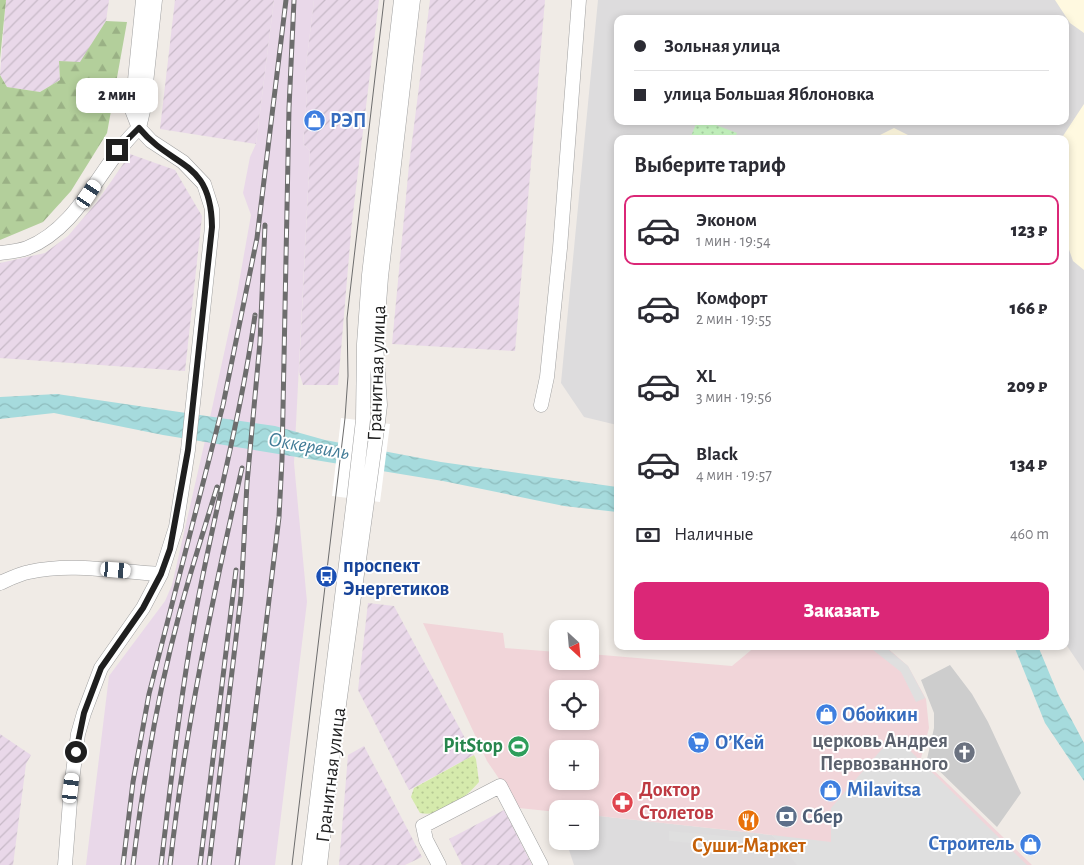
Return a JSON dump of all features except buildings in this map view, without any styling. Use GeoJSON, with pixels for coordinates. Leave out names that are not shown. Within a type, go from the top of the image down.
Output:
{"type":"FeatureCollection","features":[{"type":"Feature","properties":{"kind":"street"},"geometry":{"type":"LineString","coordinates":[[65,865],[78,734],[84,713],[101,668],[143,608],[161,574],[176,527],[188,450],[212,227],[212,209],[204,184],[195,172],[151,141],[139,128],[132,110],[143,0]]}},
{"type":"Feature","properties":{"kind":"street"},"geometry":{"type":"LineString","coordinates":[[0,253],[26,248],[50,233],[68,217],[89,194],[117,150],[139,128],[143,112],[155,0]]}},
{"type":"Feature","properties":{"kind":"street","name":"Гранитная улица"},"geometry":{"type":"LineString","coordinates":[[308,865],[363,420],[364,344],[369,276],[401,0]]}},
{"type":"Feature","properties":{"kind":"street","name":"Гранитная улица"},"geometry":{"type":"LineString","coordinates":[[320,865],[337,718],[369,500],[380,404],[376,344],[381,277],[413,0]]}},
{"type":"Feature","properties":{"kind":"street"},"geometry":{"type":"LineString","coordinates":[[541,405],[547,377],[559,257],[579,0]]}},
{"type":"Feature","properties":{"kind":"street"},"geometry":{"type":"LineString","coordinates":[[0,583],[27,572],[52,568],[80,567],[161,574]]}},
{"type":"Feature","properties":{"kind":"street"},"geometry":{"type":"LineString","coordinates":[[440,865],[424,833],[500,786],[541,865]]}},
{"type":"Feature","properties":{"kind":"shaded area"},"geometry":{"type":"Polygon","coordinates":[[[6,0],[109,0],[106,21],[80,63],[59,61],[60,80],[40,92],[7,87],[0,75],[6,0]]]}},
{"type":"Feature","properties":{"kind":"shaded area"},"geometry":{"type":"Polygon","coordinates":[[[175,0],[274,0],[256,144],[160,129],[175,0]]]}},
{"type":"Feature","properties":{"kind":"shaded area"},"geometry":{"type":"Polygon","coordinates":[[[274,0],[314,0],[305,74],[307,95],[303,144],[310,151],[294,463],[307,602],[275,865],[86,865],[109,676],[165,601],[172,585],[237,294],[251,215],[243,193],[250,157],[256,144],[274,0]]]}},
{"type":"Feature","properties":{"kind":"shaded area"},"geometry":{"type":"Polygon","coordinates":[[[314,0],[379,0],[352,221],[338,385],[303,385],[299,372],[310,151],[303,144],[307,95],[305,74],[314,0]]]}},
{"type":"Feature","properties":{"kind":"shaded area"},"geometry":{"type":"Polygon","coordinates":[[[430,0],[545,0],[515,351],[392,344],[409,165],[430,0]]]}},
{"type":"Feature","properties":{"kind":"shaded area"},"geometry":{"type":"Polygon","coordinates":[[[598,0],[1084,0],[1084,671],[1069,649],[1069,135],[614,135],[614,424],[584,417],[561,383],[598,0]]]}},
{"type":"Feature","properties":{"kind":"shaded area"},"geometry":{"type":"Polygon","coordinates":[[[1055,0],[1084,0],[1084,33],[1070,23],[1069,15],[1065,15],[1055,0]]]}},
{"type":"Feature","properties":{"kind":"shaded area"},"geometry":{"type":"Polygon","coordinates":[[[1084,104],[1084,270],[1073,261],[1069,250],[1069,135],[1064,135],[1084,104]]]}},
{"type":"Feature","properties":{"kind":"shaded area"},"geometry":{"type":"Polygon","coordinates":[[[894,128],[908,135],[880,135],[894,128]]]}},
{"type":"Feature","properties":{"kind":"shaded area"},"geometry":{"type":"Polygon","coordinates":[[[130,154],[175,170],[202,216],[185,371],[0,358],[0,263],[45,253],[68,236],[97,202],[130,154]]]}},
{"type":"Feature","properties":{"kind":"shaded area"},"geometry":{"type":"Polygon","coordinates":[[[368,603],[394,606],[474,755],[409,790],[358,690],[368,603]]]}},
{"type":"Feature","properties":{"kind":"shaded area","name":"О’Кей"},"geometry":{"type":"Polygon","coordinates":[[[423,623],[503,633],[505,648],[549,651],[549,670],[599,670],[599,655],[732,666],[751,650],[890,650],[908,666],[926,699],[929,728],[921,758],[1032,865],[799,865],[772,835],[599,816],[599,800],[549,800],[549,811],[519,808],[487,761],[423,623]]]}},
{"type":"Feature","properties":{"kind":"shaded area"},"geometry":{"type":"Polygon","coordinates":[[[873,650],[889,650],[908,666],[925,698],[916,702],[901,672],[873,650]]]}},
{"type":"Feature","properties":{"kind":"shaded area"},"geometry":{"type":"Polygon","coordinates":[[[950,665],[972,694],[988,722],[1021,793],[997,827],[927,759],[934,728],[934,713],[921,680],[950,665]]]}},
{"type":"Feature","properties":{"kind":"shaded area"},"geometry":{"type":"Polygon","coordinates":[[[0,734],[31,755],[26,764],[13,865],[0,865],[0,734]]]}},
{"type":"Feature","properties":{"kind":"shaded area"},"geometry":{"type":"Polygon","coordinates":[[[894,735],[1027,865],[797,865],[784,849],[784,851],[669,841],[669,831],[777,841],[772,835],[831,842],[831,808],[894,735]]]}},
{"type":"Feature","properties":{"kind":"shaded area"},"geometry":{"type":"Polygon","coordinates":[[[364,746],[422,857],[405,865],[339,865],[348,755],[364,746]]]}},
{"type":"Feature","properties":{"kind":"shaded area"},"geometry":{"type":"Polygon","coordinates":[[[504,810],[532,865],[462,865],[449,839],[504,810]]]}},
{"type":"Feature","properties":{"kind":"shaded area"},"geometry":{"type":"Polygon","coordinates":[[[599,816],[772,835],[799,865],[574,865],[569,850],[599,850],[599,816]]]}},
{"type":"Feature","properties":{"kind":"green space"},"geometry":{"type":"Polygon","coordinates":[[[0,0],[6,0],[0,59],[0,0]]]}},
{"type":"Feature","properties":{"kind":"green space"},"geometry":{"type":"Polygon","coordinates":[[[106,21],[127,22],[107,133],[71,191],[43,222],[0,240],[0,75],[7,87],[40,92],[60,80],[59,61],[80,62],[106,21]]]}},
{"type":"Feature","properties":{"kind":"green space"},"geometry":{"type":"Polygon","coordinates":[[[695,125],[716,125],[737,133],[736,135],[692,135],[695,125]]]}},
{"type":"Feature","properties":{"kind":"green space"},"geometry":{"type":"Polygon","coordinates":[[[474,755],[479,782],[474,788],[460,800],[445,809],[428,814],[420,813],[411,797],[414,788],[474,755]]]}},
{"type":"Feature","properties":{"kind":"water","name":"Оккервиль"},"geometry":{"type":"Polygon","coordinates":[[[57,394],[275,426],[325,440],[441,462],[614,487],[614,512],[564,506],[443,481],[163,435],[54,413],[0,419],[0,397],[57,394]]]}},
{"type":"Feature","properties":{"kind":"water"},"geometry":{"type":"Polygon","coordinates":[[[1016,650],[1040,650],[1058,694],[1084,743],[1084,781],[1045,723],[1016,650]]]}},
{"type":"Feature","properties":{"kind":"pier"},"geometry":{"type":"Polygon","coordinates":[[[341,418],[390,424],[380,502],[332,496],[341,418]]]}},
{"type":"Feature","properties":{"kind":"tram line"},"geometry":{"type":"LineString","coordinates":[[292,865],[345,418],[348,376],[347,318],[384,0]]}},
{"type":"Feature","properties":{"kind":"railway"},"geometry":{"type":"LineString","coordinates":[[123,865],[133,782],[149,694],[223,405],[257,238],[286,0]]}},
{"type":"Feature","properties":{"kind":"railway"},"geometry":{"type":"LineString","coordinates":[[237,865],[279,517],[282,459],[289,108],[294,0]]}},
{"type":"Feature","properties":{"kind":"railway"},"geometry":{"type":"LineString","coordinates":[[209,865],[241,596],[247,483],[260,342],[265,225]]}},
{"type":"Feature","properties":{"kind":"railway"},"geometry":{"type":"LineString","coordinates":[[161,865],[190,647],[202,578],[235,429],[255,315]]}},
{"type":"Feature","properties":{"kind":"railway"},"geometry":{"type":"LineString","coordinates":[[170,865],[191,715],[220,567],[242,468]]}},
{"type":"Feature","properties":{"kind":"railway"},"geometry":{"type":"LineString","coordinates":[[133,865],[141,802],[157,708],[183,599],[217,487]]}},
{"type":"Feature","properties":{"kind":"railway"},"geometry":{"type":"LineString","coordinates":[[200,865],[236,570]]}},
{"type":"Feature","properties":{"kind":"place","name":"РЭП"},"geometry":{"type":"Point","coordinates":[314,121]}},
{"type":"Feature","properties":{"kind":"place","name":"проспект Энергетиков"},"geometry":{"type":"Point","coordinates":[327,577]}},
{"type":"Feature","properties":{"kind":"place","name":"Обойкин"},"geometry":{"type":"Point","coordinates":[826,715]}},
{"type":"Feature","properties":{"kind":"place","name":"О’Кей"},"geometry":{"type":"Point","coordinates":[699,743]}},
{"type":"Feature","properties":{"kind":"place","name":"PitStop"},"geometry":{"type":"Point","coordinates":[519,746]}},
{"type":"Feature","properties":{"kind":"place","name":"церковь Андрея Первозванного"},"geometry":{"type":"Point","coordinates":[964,753]}},
{"type":"Feature","properties":{"kind":"place","name":"Milavitsa"},"geometry":{"type":"Point","coordinates":[831,790]}},
{"type":"Feature","properties":{"kind":"place","name":"Доктор Столетов"},"geometry":{"type":"Point","coordinates":[623,802]}},
{"type":"Feature","properties":{"kind":"place","name":"Сбер"},"geometry":{"type":"Point","coordinates":[786,817]}},
{"type":"Feature","properties":{"kind":"place","name":"Суши-Маркет"},"geometry":{"type":"Point","coordinates":[749,820]}},
{"type":"Feature","properties":{"kind":"place","name":"Строитель"},"geometry":{"type":"Point","coordinates":[1030,844]}},
{"type":"Feature","properties":{"kind":"route"},"geometry":{"type":"LineString","coordinates":[[76,752],[78,734],[84,713],[101,668],[143,608],[161,574],[176,527],[188,450],[212,227],[212,209],[204,184],[195,172],[183,162],[151,141],[139,128],[117,150]]}}]}
